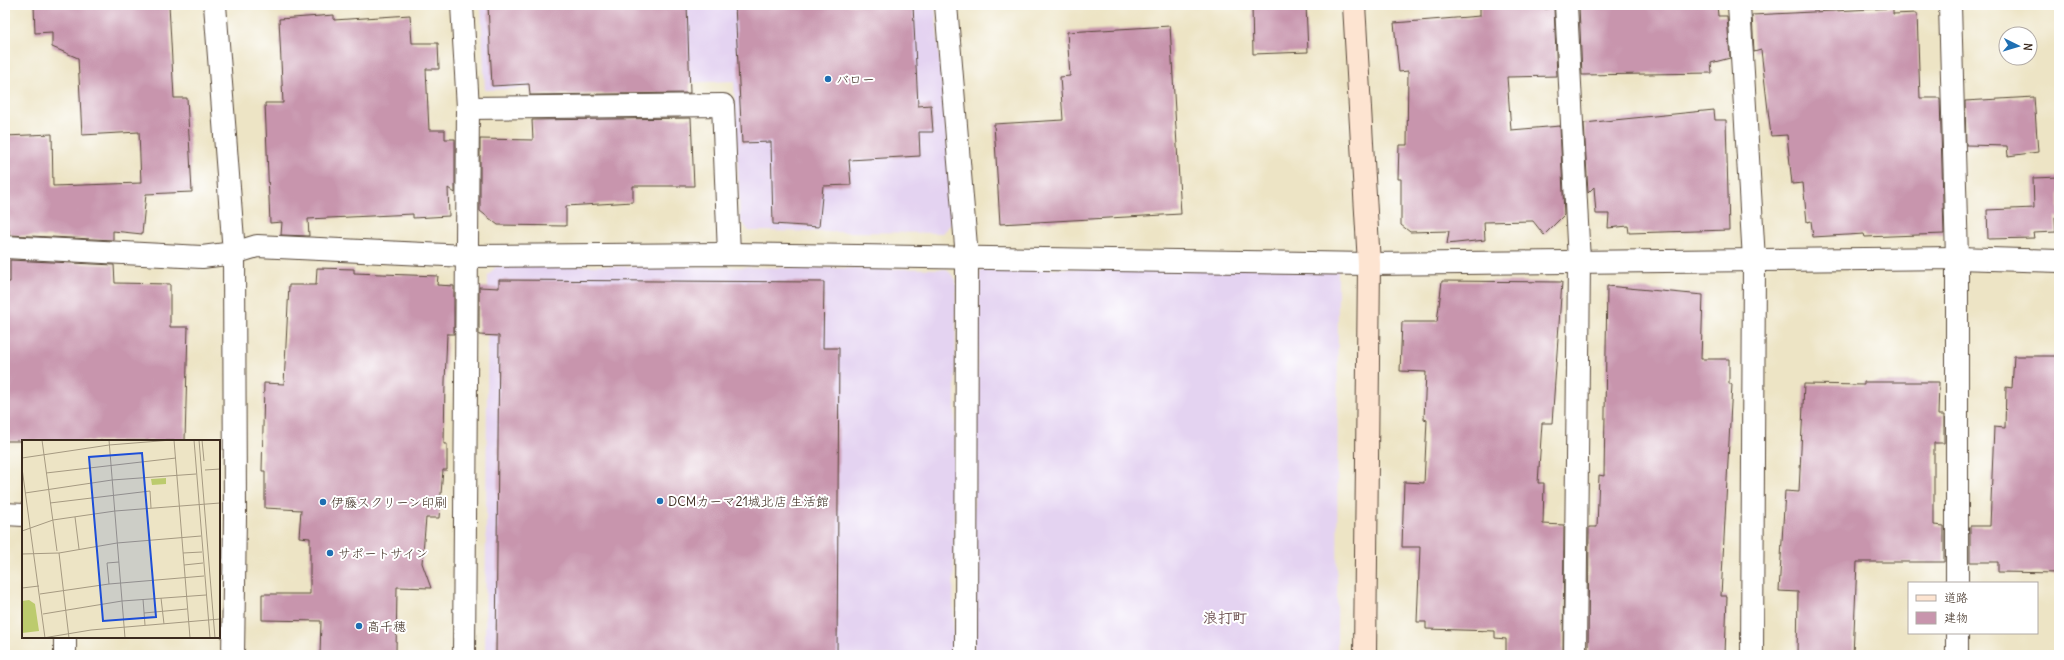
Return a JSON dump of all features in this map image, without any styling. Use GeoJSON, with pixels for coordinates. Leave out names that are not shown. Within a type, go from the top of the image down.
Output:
{"type":"FeatureCollection","features":[{"type":"Feature","properties":{"kind":"street"},"geometry":{"type":"LineString","coordinates":[[215,5],[234,253],[227,516],[233,655]]}},
{"type":"Feature","properties":{"kind":"street"},"geometry":{"type":"LineString","coordinates":[[462,5],[468,108],[464,655]]}},
{"type":"Feature","properties":{"kind":"street"},"geometry":{"type":"LineString","coordinates":[[946,5],[967,258],[966,655]]}},
{"type":"Feature","properties":{"kind":"street"},"geometry":{"type":"LineString","coordinates":[[1354,5],[1369,264],[1365,655]]}},
{"type":"Feature","properties":{"kind":"street"},"geometry":{"type":"LineString","coordinates":[[1566,5],[1579,262],[1575,655]]}},
{"type":"Feature","properties":{"kind":"street"},"geometry":{"type":"LineString","coordinates":[[1739,5],[1754,260],[1752,655]]}},
{"type":"Feature","properties":{"kind":"street"},"geometry":{"type":"LineString","coordinates":[[1950,5],[1957,258],[1957,582]]}},
{"type":"Feature","properties":{"kind":"street"},"geometry":{"type":"LineString","coordinates":[[468,108],[723,104],[729,254]]}},
{"type":"Feature","properties":{"kind":"street"},"geometry":{"type":"LineString","coordinates":[[5,247],[202,257],[234,253],[257,246],[466,256],[729,254],[1369,264],[1957,258],[2059,261]]}},
{"type":"Feature","properties":{"kind":"street"},"geometry":{"type":"LineString","coordinates":[[5,514],[22,514]]}},
{"type":"Feature","properties":{"kind":"street"},"geometry":{"type":"LineString","coordinates":[[1957,634],[1957,655]]}},
{"type":"Feature","properties":{"kind":"street"},"geometry":{"type":"LineString","coordinates":[[65,638],[65,655]]}},
{"type":"Feature","properties":{"kind":"shaded area","name":"バロー"},"geometry":{"type":"Polygon","coordinates":[[[481,5],[935,5],[954,220],[943,233],[749,231],[740,220],[734,81],[485,90],[481,5]]]}},
{"type":"Feature","properties":{"kind":"shaded area"},"geometry":{"type":"Polygon","coordinates":[[[1338,264],[1337,655],[974,655],[972,571],[980,270],[1338,264]]]}},
{"type":"Feature","properties":{"kind":"shaded area","name":"DCMカーマ21城北店 生活館"},"geometry":{"type":"Polygon","coordinates":[[[497,265],[947,269],[956,280],[953,655],[485,655],[488,276],[497,265]]]}},
{"type":"Feature","properties":{"kind":"building"},"geometry":{"type":"Polygon","coordinates":[[[34,5],[169,5],[174,98],[187,98],[192,192],[146,194],[142,234],[113,231],[113,240],[9,235],[9,230],[5,230],[5,136],[52,134],[53,186],[141,183],[139,132],[82,135],[78,58],[52,47],[52,32],[35,33],[34,5]]]}},
{"type":"Feature","properties":{"kind":"building"},"geometry":{"type":"Polygon","coordinates":[[[488,5],[687,5],[690,93],[530,95],[529,84],[492,86],[488,5]]]}},
{"type":"Feature","properties":{"kind":"building"},"geometry":{"type":"Polygon","coordinates":[[[735,5],[913,5],[918,106],[931,105],[933,132],[919,132],[920,156],[849,160],[851,185],[823,186],[819,227],[773,224],[771,142],[742,143],[735,5]]]}},
{"type":"Feature","properties":{"kind":"building"},"geometry":{"type":"Polygon","coordinates":[[[1252,5],[1306,5],[1308,52],[1253,54],[1252,5]]]}},
{"type":"Feature","properties":{"kind":"building"},"geometry":{"type":"Polygon","coordinates":[[[1480,5],[1545,5],[1545,9],[1554,8],[1557,76],[1507,77],[1511,130],[1560,126],[1564,215],[1544,235],[1533,221],[1484,222],[1485,240],[1447,244],[1449,231],[1410,232],[1401,225],[1401,179],[1398,179],[1399,145],[1407,145],[1408,71],[1399,72],[1394,23],[1480,16],[1480,5]]]}},
{"type":"Feature","properties":{"kind":"building"},"geometry":{"type":"Polygon","coordinates":[[[1717,5],[1718,16],[1727,16],[1730,58],[1711,63],[1712,73],[1582,75],[1579,6],[1717,5]]]}},
{"type":"Feature","properties":{"kind":"building"},"geometry":{"type":"Polygon","coordinates":[[[1893,8],[1893,14],[1917,13],[1920,98],[1940,98],[1944,234],[1865,237],[1864,234],[1813,237],[1811,221],[1807,222],[1803,183],[1792,184],[1787,135],[1771,136],[1761,50],[1754,52],[1752,15],[1893,8]]]}},
{"type":"Feature","properties":{"kind":"building"},"geometry":{"type":"Polygon","coordinates":[[[334,15],[334,20],[410,15],[412,43],[438,43],[439,69],[426,69],[429,130],[445,130],[445,139],[455,139],[455,193],[448,188],[449,216],[413,218],[413,214],[308,219],[309,236],[281,235],[282,222],[270,223],[265,103],[283,103],[279,19],[334,15]]]}},
{"type":"Feature","properties":{"kind":"building"},"geometry":{"type":"Polygon","coordinates":[[[1170,26],[1181,214],[1000,224],[994,124],[1063,120],[1060,77],[1070,76],[1067,32],[1170,26]]]}},
{"type":"Feature","properties":{"kind":"building"},"geometry":{"type":"Polygon","coordinates":[[[2034,97],[2038,152],[2008,156],[2007,146],[1966,145],[1965,101],[2034,97]]]}},
{"type":"Feature","properties":{"kind":"building"},"geometry":{"type":"Polygon","coordinates":[[[1714,110],[1715,120],[1726,120],[1729,230],[1629,233],[1628,226],[1608,228],[1609,214],[1596,214],[1594,187],[1588,193],[1584,123],[1714,110]]]}},
{"type":"Feature","properties":{"kind":"building"},"geometry":{"type":"Polygon","coordinates":[[[691,118],[694,186],[633,186],[633,202],[566,206],[566,226],[498,225],[480,211],[480,139],[533,140],[532,120],[691,118]]]}},
{"type":"Feature","properties":{"kind":"building"},"geometry":{"type":"Polygon","coordinates":[[[2059,177],[2059,217],[2055,217],[2056,232],[2033,233],[2034,238],[1988,239],[1987,210],[2034,208],[2033,178],[2059,177]]]}},
{"type":"Feature","properties":{"kind":"building"},"geometry":{"type":"Polygon","coordinates":[[[10,260],[114,265],[115,283],[170,284],[170,327],[188,327],[185,440],[5,441],[5,282],[10,282],[10,260]]]}},
{"type":"Feature","properties":{"kind":"building"},"geometry":{"type":"Polygon","coordinates":[[[317,268],[354,269],[354,273],[438,276],[437,285],[454,286],[454,334],[447,334],[445,382],[444,444],[447,444],[447,470],[443,470],[439,518],[426,518],[422,563],[431,588],[397,587],[396,653],[320,655],[321,621],[262,620],[262,594],[310,594],[310,538],[299,537],[301,510],[265,508],[265,471],[262,471],[264,383],[284,384],[289,285],[316,285],[317,268]]]}},
{"type":"Feature","properties":{"kind":"building","name":"DCMカーマ21城北店 生活館"},"geometry":{"type":"Polygon","coordinates":[[[499,280],[824,282],[823,348],[839,348],[837,655],[496,655],[499,336],[479,335],[479,287],[499,288],[499,280]]]}},
{"type":"Feature","properties":{"kind":"building"},"geometry":{"type":"Polygon","coordinates":[[[1442,281],[1562,282],[1552,423],[1542,423],[1538,483],[1544,483],[1543,524],[1564,525],[1563,655],[1506,655],[1506,639],[1495,638],[1495,631],[1426,629],[1426,622],[1417,622],[1420,547],[1402,547],[1404,482],[1424,483],[1427,420],[1424,419],[1426,372],[1400,371],[1402,322],[1437,322],[1442,281]]]}},
{"type":"Feature","properties":{"kind":"building"},"geometry":{"type":"Polygon","coordinates":[[[1607,286],[1703,295],[1701,359],[1729,359],[1729,384],[1732,384],[1721,596],[1727,596],[1725,655],[1588,655],[1589,527],[1597,527],[1599,475],[1604,476],[1607,286]]]}},
{"type":"Feature","properties":{"kind":"building"},"geometry":{"type":"Polygon","coordinates":[[[2014,356],[2059,356],[2059,573],[1998,572],[1998,562],[1970,562],[1970,526],[1990,526],[1994,427],[2005,428],[2006,387],[2012,388],[2014,356]]]}},
{"type":"Feature","properties":{"kind":"building"},"geometry":{"type":"Polygon","coordinates":[[[1864,382],[1939,382],[1938,415],[1944,415],[1944,443],[1934,443],[1934,525],[1944,526],[1944,562],[1857,562],[1853,655],[1797,655],[1798,592],[1779,591],[1785,491],[1799,492],[1804,384],[1864,385],[1864,382]]]}},
{"type":"Feature","properties":{"kind":"place","name":"バロー"},"geometry":{"type":"Point","coordinates":[828,79]}},
{"type":"Feature","properties":{"kind":"place","name":"DCMカーマ21城北店 生活館"},"geometry":{"type":"Point","coordinates":[660,501]}},
{"type":"Feature","properties":{"kind":"place","name":"伊藤スクリーン印刷"},"geometry":{"type":"Point","coordinates":[323,502]}},
{"type":"Feature","properties":{"kind":"place","name":"サポートサイン"},"geometry":{"type":"Point","coordinates":[330,553]}},
{"type":"Feature","properties":{"kind":"place","name":"高千穂"},"geometry":{"type":"Point","coordinates":[359,626]}},
{"type":"Feature","properties":{"kind":"district","name":"浪打町"},"geometry":{"type":"Point","coordinates":[1225,617]}}]}
